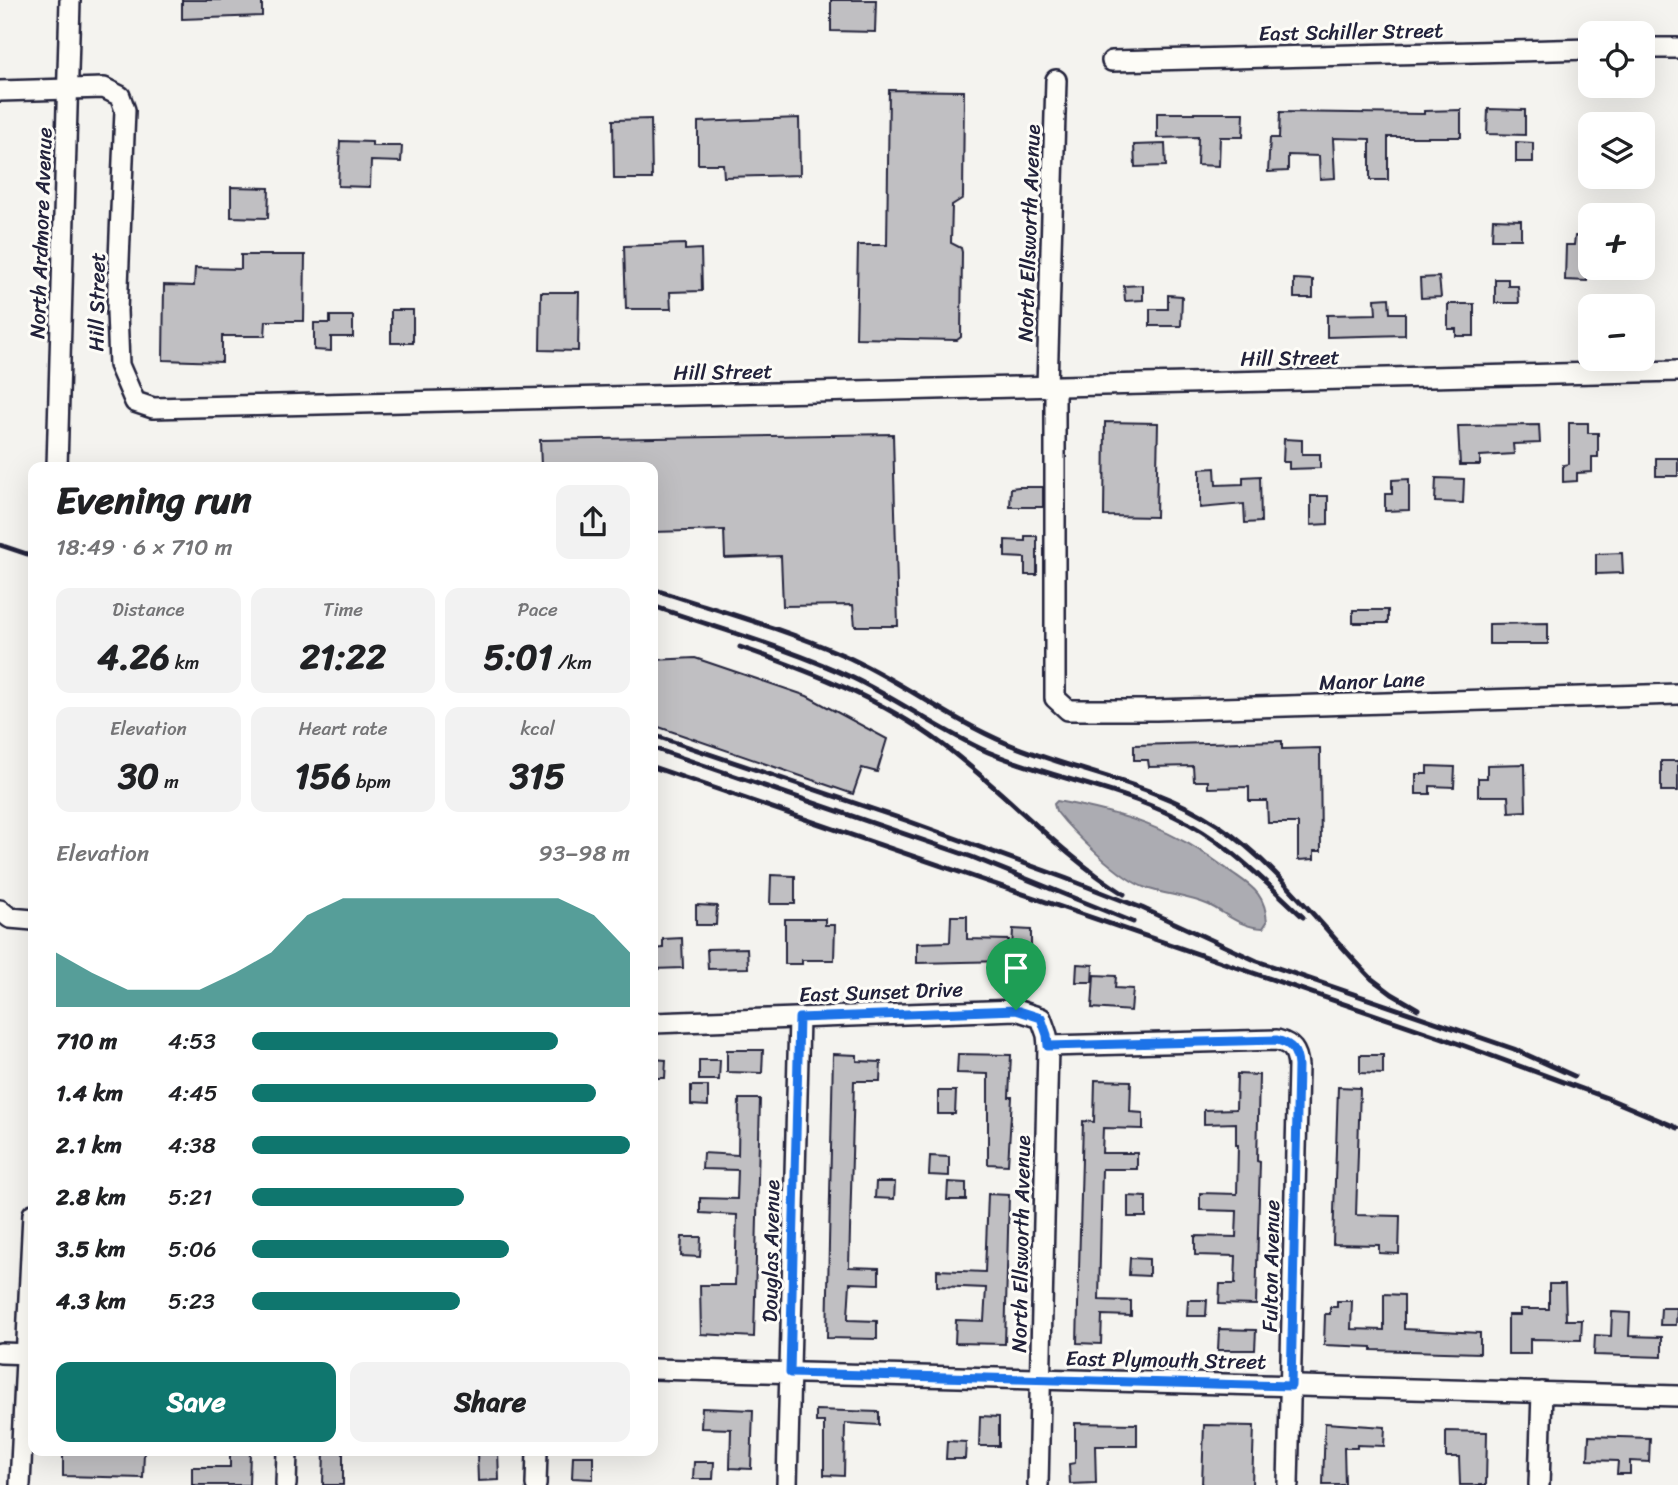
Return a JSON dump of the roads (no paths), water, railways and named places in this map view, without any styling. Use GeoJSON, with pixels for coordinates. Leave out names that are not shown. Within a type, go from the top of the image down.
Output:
{"type":"FeatureCollection","features":[{"type":"Feature","properties":{"kind":"street","name":"North Ardmore Avenue"},"geometry":{"type":"LineString","coordinates":[[57,462],[70,0]]}},
{"type":"Feature","properties":{"kind":"street"},"geometry":{"type":"LineString","coordinates":[[1655,48],[1678,48]]}},
{"type":"Feature","properties":{"kind":"street","name":"East Schiller Street"},"geometry":{"type":"LineString","coordinates":[[1112,61],[1578,49]]}},
{"type":"Feature","properties":{"kind":"street","name":"North Ellsworth Avenue"},"geometry":{"type":"LineString","coordinates":[[1056,80],[1051,387],[1055,533],[1055,698],[1068,710]]}},
{"type":"Feature","properties":{"kind":"street","name":"Hill Street"},"geometry":{"type":"LineString","coordinates":[[0,91],[104,88],[120,96],[125,110],[117,311],[119,365],[135,402],[153,408],[1678,371]]}},
{"type":"Feature","properties":{"kind":"street","name":"Manor Lane"},"geometry":{"type":"LineString","coordinates":[[1068,710],[1156,710],[1678,694]]}},
{"type":"Feature","properties":{"kind":"street"},"geometry":{"type":"LineString","coordinates":[[0,910],[10,918],[28,920]]}},
{"type":"Feature","properties":{"kind":"street","name":"East Sunset Drive"},"geometry":{"type":"LineString","coordinates":[[658,1023],[1016,1010],[1041,1018],[1048,1046]]}},
{"type":"Feature","properties":{"kind":"street","name":"Douglas Avenue"},"geometry":{"type":"LineString","coordinates":[[787,1485],[799,1018]]}},
{"type":"Feature","properties":{"kind":"street","name":"Fulton Avenue"},"geometry":{"type":"LineString","coordinates":[[1048,1046],[1277,1040],[1294,1049],[1298,1066],[1288,1485]]}},
{"type":"Feature","properties":{"kind":"street","name":"North Ellsworth Avenue"},"geometry":{"type":"LineString","coordinates":[[1038,1485],[1048,1046]]}},
{"type":"Feature","properties":{"kind":"street"},"geometry":{"type":"LineString","coordinates":[[0,1353],[28,1354]]}},
{"type":"Feature","properties":{"kind":"street","name":"East Plymouth Street"},"geometry":{"type":"LineString","coordinates":[[658,1369],[1678,1396]]}},
{"type":"Feature","properties":{"kind":"street"},"geometry":{"type":"LineString","coordinates":[[20,1485],[28,1380]]}},
{"type":"Feature","properties":{"kind":"street"},"geometry":{"type":"LineString","coordinates":[[1539,1485],[1542,1392]]}},
{"type":"Feature","properties":{"kind":"street"},"geometry":{"type":"LineString","coordinates":[[286,1485],[287,1456]]}},
{"type":"Feature","properties":{"kind":"street"},"geometry":{"type":"LineString","coordinates":[[536,1485],[537,1456]]}},
{"type":"Feature","properties":{"kind":"railway"},"geometry":{"type":"LineString","coordinates":[[0,545],[28,554]]}},
{"type":"Feature","properties":{"kind":"railway"},"geometry":{"type":"LineString","coordinates":[[658,591],[820,645],[864,665],[964,723],[1006,743],[1141,788],[1194,811],[1218,825],[1261,859],[1372,979],[1418,1009]]}},
{"type":"Feature","properties":{"kind":"railway"},"geometry":{"type":"LineString","coordinates":[[658,608],[829,667],[988,752],[1128,797],[1174,816],[1226,848],[1303,917]]}},
{"type":"Feature","properties":{"kind":"railway"},"geometry":{"type":"LineString","coordinates":[[740,647],[845,688],[918,728],[965,762],[1076,859],[1124,894]]}},
{"type":"Feature","properties":{"kind":"railway"},"geometry":{"type":"LineString","coordinates":[[658,737],[908,821],[1065,878],[1142,908],[1257,961],[1514,1049],[1574,1076]]}},
{"type":"Feature","properties":{"kind":"railway"},"geometry":{"type":"LineString","coordinates":[[658,750],[972,857],[1133,922]]}},
{"type":"Feature","properties":{"kind":"railway"},"geometry":{"type":"LineString","coordinates":[[658,769],[1443,1038],[1607,1098],[1678,1128]]}}]}
